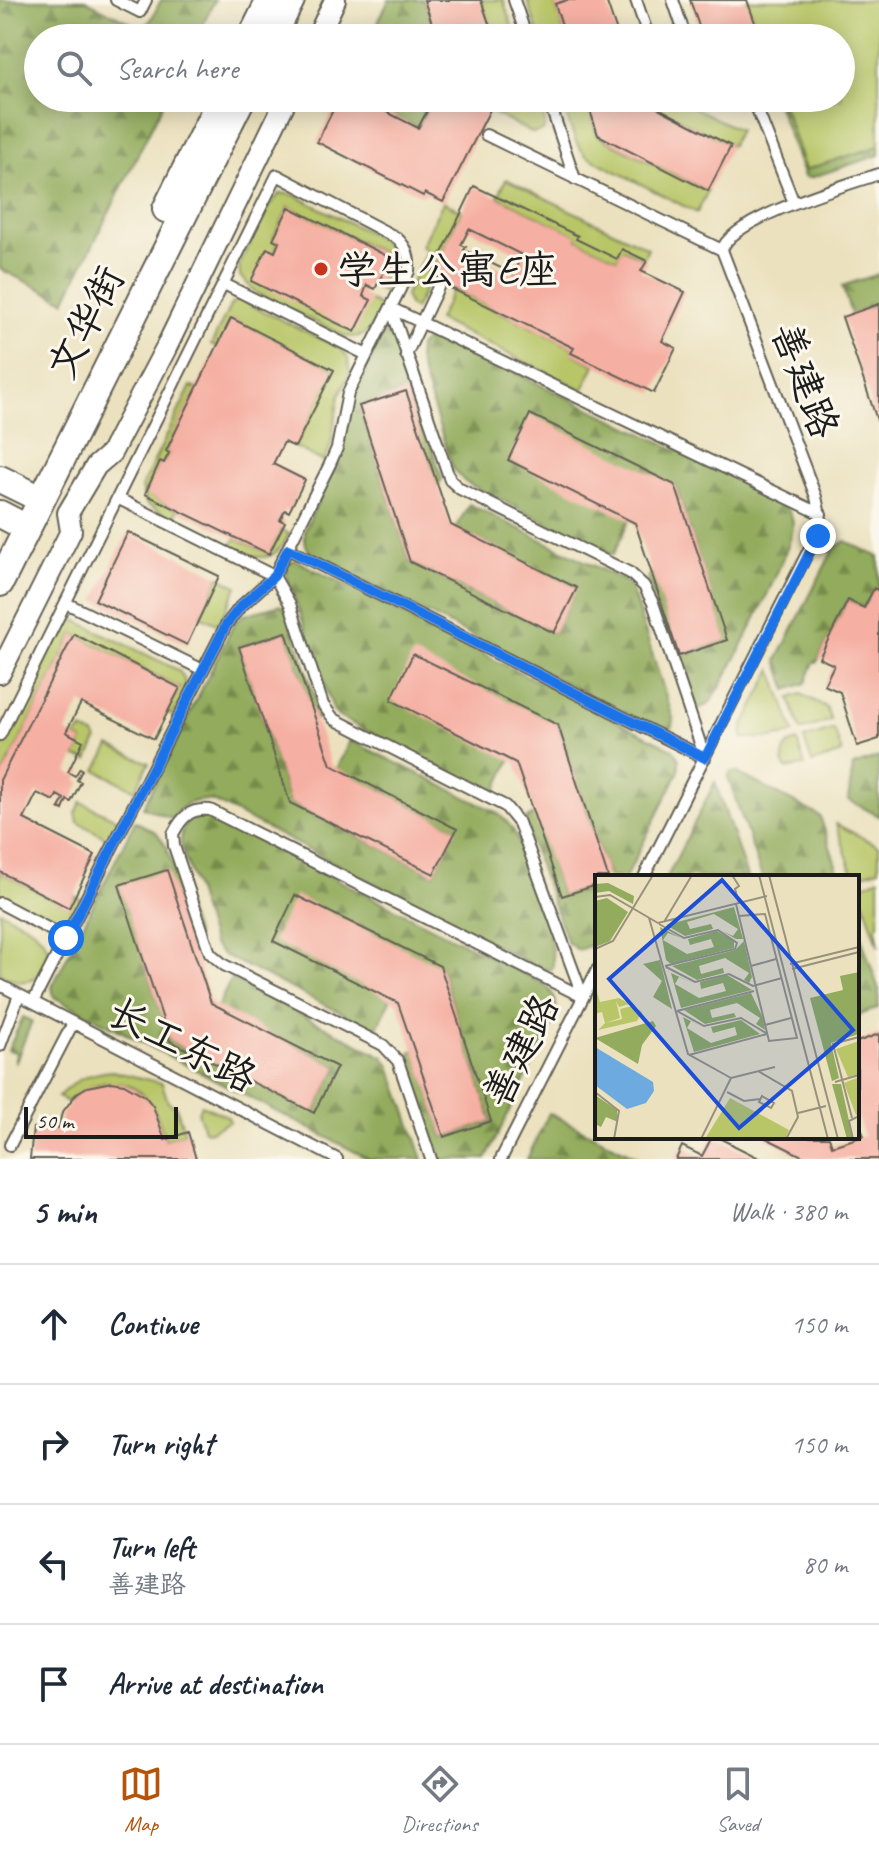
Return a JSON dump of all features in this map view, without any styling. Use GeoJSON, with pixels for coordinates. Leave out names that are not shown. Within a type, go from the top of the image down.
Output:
{"type":"FeatureCollection","features":[{"type":"Feature","properties":{"kind":"street"},"geometry":{"type":"LineString","coordinates":[[258,24],[270,0]]}},
{"type":"Feature","properties":{"kind":"street"},"geometry":{"type":"LineString","coordinates":[[279,24],[291,0]]}},
{"type":"Feature","properties":{"kind":"street"},"geometry":{"type":"LineString","coordinates":[[324,24],[335,0]]}},
{"type":"Feature","properties":{"kind":"street","name":"文华街"},"geometry":{"type":"LineString","coordinates":[[33,496],[214,112]]}},
{"type":"Feature","properties":{"kind":"street","name":"文华街"},"geometry":{"type":"LineString","coordinates":[[0,544],[13,520],[33,496],[235,112]]}},
{"type":"Feature","properties":{"kind":"street"},"geometry":{"type":"LineString","coordinates":[[0,673],[71,531],[68,513],[96,466],[111,453],[166,348],[280,112]]}},
{"type":"Feature","properties":{"kind":"street"},"geometry":{"type":"LineString","coordinates":[[0,479],[33,496]]}},
{"type":"Feature","properties":{"kind":"street","name":"文华街"},"geometry":{"type":"LineString","coordinates":[[0,583],[13,520]]}},
{"type":"Feature","properties":{"kind":"lane"},"geometry":{"type":"LineString","coordinates":[[116,0],[140,12],[146,0]]}},
{"type":"Feature","properties":{"kind":"lane"},"geometry":{"type":"LineString","coordinates":[[514,0],[522,24]]}},
{"type":"Feature","properties":{"kind":"lane"},"geometry":{"type":"LineString","coordinates":[[636,0],[644,24]]}},
{"type":"Feature","properties":{"kind":"lane"},"geometry":{"type":"LineString","coordinates":[[673,0],[681,24]]}},
{"type":"Feature","properties":{"kind":"lane"},"geometry":{"type":"LineString","coordinates":[[553,112],[575,179]]}},
{"type":"Feature","properties":{"kind":"lane"},"geometry":{"type":"LineString","coordinates":[[758,112],[794,203]]}},
{"type":"Feature","properties":{"kind":"lane"},"geometry":{"type":"LineString","coordinates":[[486,135],[722,250],[728,238],[775,210],[879,174]]}},
{"type":"Feature","properties":{"kind":"lane"},"geometry":{"type":"LineString","coordinates":[[0,735],[277,175],[397,238],[406,247],[410,259],[409,271],[348,393],[337,448],[330,464],[274,576],[232,616],[33,1002]]}},
{"type":"Feature","properties":{"kind":"lane","name":"善建路"},"geometry":{"type":"LineString","coordinates":[[722,250],[821,514]]}},
{"type":"Feature","properties":{"kind":"lane"},"geometry":{"type":"LineString","coordinates":[[406,355],[440,283]]}},
{"type":"Feature","properties":{"kind":"lane"},"geometry":{"type":"LineString","coordinates":[[224,284],[367,355]]}},
{"type":"Feature","properties":{"kind":"lane"},"geometry":{"type":"LineString","coordinates":[[391,308],[446,473],[454,485],[630,573],[644,586],[653,603],[705,758]]}},
{"type":"Feature","properties":{"kind":"lane"},"geometry":{"type":"LineString","coordinates":[[391,308],[821,514],[818,536],[645,875]]}},
{"type":"Feature","properties":{"kind":"lane"},"geometry":{"type":"LineString","coordinates":[[117,498],[274,576],[290,604],[328,713],[342,725],[514,813],[583,997]]}},
{"type":"Feature","properties":{"kind":"lane"},"geometry":{"type":"LineString","coordinates":[[288,549],[705,758]]}},
{"type":"Feature","properties":{"kind":"lane"},"geometry":{"type":"LineString","coordinates":[[66,603],[203,670]]}},
{"type":"Feature","properties":{"kind":"lane"},"geometry":{"type":"LineString","coordinates":[[431,1159],[398,1061],[391,1052],[383,1045],[224,965],[210,953],[174,846],[173,834],[187,813],[198,809],[210,810],[583,997]]}},
{"type":"Feature","properties":{"kind":"lane"},"geometry":{"type":"LineString","coordinates":[[0,903],[66,938]]}},
{"type":"Feature","properties":{"kind":"lane","name":"善建路"},"geometry":{"type":"LineString","coordinates":[[501,1159],[595,974]]}},
{"type":"Feature","properties":{"kind":"lane","name":"长工东路"},"geometry":{"type":"LineString","coordinates":[[0,985],[337,1159]]}},
{"type":"Feature","properties":{"kind":"lane"},"geometry":{"type":"LineString","coordinates":[[0,1046],[19,995]]}},
{"type":"Feature","properties":{"kind":"lane"},"geometry":{"type":"LineString","coordinates":[[10,1145],[73,1023]]}},
{"type":"Feature","properties":{"kind":"green space"},"geometry":{"type":"Polygon","coordinates":[[[0,0],[85,0],[133,24],[24,24],[24,112],[159,112],[65,301],[0,269],[0,0]]]}},
{"type":"Feature","properties":{"kind":"green space"},"geometry":{"type":"Polygon","coordinates":[[[161,0],[215,0],[203,24],[146,24],[161,0]]]}},
{"type":"Feature","properties":{"kind":"green space"},"geometry":{"type":"Polygon","coordinates":[[[389,0],[424,0],[432,24],[377,24],[389,0]]]}},
{"type":"Feature","properties":{"kind":"green space"},"geometry":{"type":"Polygon","coordinates":[[[481,0],[503,0],[511,24],[489,24],[481,0]]]}},
{"type":"Feature","properties":{"kind":"green space"},"geometry":{"type":"Polygon","coordinates":[[[527,0],[567,0],[555,4],[561,24],[535,24],[527,0]]]}},
{"type":"Feature","properties":{"kind":"green space"},"geometry":{"type":"Polygon","coordinates":[[[747,0],[879,0],[879,146],[805,170],[786,112],[855,112],[855,24],[755,24],[747,0]]]}},
{"type":"Feature","properties":{"kind":"green space"},"geometry":{"type":"Polygon","coordinates":[[[387,112],[427,112],[418,128],[387,112]]]}},
{"type":"Feature","properties":{"kind":"green space"},"geometry":{"type":"Polygon","coordinates":[[[491,112],[541,112],[545,123],[543,131],[532,133],[491,112]]]}},
{"type":"Feature","properties":{"kind":"green space"},"geometry":{"type":"Polygon","coordinates":[[[565,112],[590,112],[598,136],[708,191],[697,213],[586,156],[576,142],[565,112]]]}},
{"type":"Feature","properties":{"kind":"green space"},"geometry":{"type":"Polygon","coordinates":[[[666,112],[703,112],[739,130],[731,146],[666,112]]]}},
{"type":"Feature","properties":{"kind":"green space"},"geometry":{"type":"Polygon","coordinates":[[[780,112],[786,112],[805,170],[879,146],[879,155],[810,178],[804,177],[780,112]]]}},
{"type":"Feature","properties":{"kind":"green space"},"geometry":{"type":"Polygon","coordinates":[[[506,179],[648,248],[643,259],[623,249],[617,259],[498,197],[506,179]]]}},
{"type":"Feature","properties":{"kind":"green space"},"geometry":{"type":"Polygon","coordinates":[[[280,193],[294,195],[391,244],[397,250],[401,269],[390,295],[376,288],[390,257],[289,207],[273,238],[279,242],[275,252],[384,308],[363,335],[342,335],[256,293],[240,276],[239,265],[269,206],[280,193]]]}},
{"type":"Feature","properties":{"kind":"green space"},"geometry":{"type":"Polygon","coordinates":[[[443,202],[462,211],[415,309],[405,296],[425,254],[426,249],[421,246],[443,202]]]}},
{"type":"Feature","properties":{"kind":"green space"},"geometry":{"type":"Polygon","coordinates":[[[879,274],[879,304],[851,314],[842,286],[879,274]]]}},
{"type":"Feature","properties":{"kind":"green space"},"geometry":{"type":"Polygon","coordinates":[[[453,289],[574,348],[572,353],[595,365],[583,390],[438,320],[453,289]]]}},
{"type":"Feature","properties":{"kind":"green space"},"geometry":{"type":"Polygon","coordinates":[[[238,299],[340,348],[348,358],[350,374],[339,396],[331,444],[324,462],[295,447],[333,370],[232,319],[217,348],[211,345],[231,304],[238,299]]]}},
{"type":"Feature","properties":{"kind":"green space"},"geometry":{"type":"Polygon","coordinates":[[[389,331],[396,336],[442,479],[437,487],[406,391],[359,406],[410,562],[554,633],[576,588],[456,528],[469,504],[625,581],[631,588],[673,718],[669,731],[659,730],[310,553],[305,529],[341,454],[349,403],[383,335],[389,331]]]}},
{"type":"Feature","properties":{"kind":"green space"},"geometry":{"type":"Polygon","coordinates":[[[430,337],[440,337],[774,496],[787,508],[793,526],[782,560],[743,645],[709,704],[699,709],[688,700],[647,578],[652,573],[680,656],[726,640],[675,485],[630,519],[613,555],[465,482],[453,469],[418,360],[419,346],[430,337]]]}},
{"type":"Feature","properties":{"kind":"green space"},"geometry":{"type":"Polygon","coordinates":[[[191,386],[197,389],[166,451],[169,453],[164,463],[160,462],[145,493],[178,510],[174,519],[146,504],[141,488],[191,386]]]}},
{"type":"Feature","properties":{"kind":"green space"},"geometry":{"type":"Polygon","coordinates":[[[281,529],[289,534],[278,551],[271,555],[258,557],[231,547],[236,538],[269,554],[281,529]]]}},
{"type":"Feature","properties":{"kind":"green space"},"geometry":{"type":"Polygon","coordinates":[[[845,541],[879,557],[879,591],[874,589],[864,608],[848,600],[806,683],[787,690],[777,660],[833,550],[845,541]]]}},
{"type":"Feature","properties":{"kind":"green space"},"geometry":{"type":"Polygon","coordinates":[[[295,560],[673,749],[679,759],[679,771],[627,875],[607,875],[558,725],[511,759],[494,795],[339,717],[334,712],[286,573],[287,564],[295,560]]]}},
{"type":"Feature","properties":{"kind":"green space"},"geometry":{"type":"Polygon","coordinates":[[[219,577],[237,586],[219,625],[200,616],[219,577]]]}},
{"type":"Feature","properties":{"kind":"green space"},"geometry":{"type":"Polygon","coordinates":[[[280,605],[287,610],[319,710],[318,718],[315,720],[286,632],[239,647],[290,803],[434,874],[456,829],[336,769],[350,740],[496,812],[511,827],[525,857],[546,923],[552,969],[541,969],[213,801],[190,803],[172,819],[143,807],[235,622],[244,615],[280,605]]]}},
{"type":"Feature","properties":{"kind":"green space"},"geometry":{"type":"Polygon","coordinates":[[[75,620],[178,670],[185,681],[182,698],[173,716],[167,713],[180,688],[74,634],[0,780],[0,748],[60,629],[75,620]]]}},
{"type":"Feature","properties":{"kind":"green space"},"geometry":{"type":"Polygon","coordinates":[[[772,670],[794,733],[773,738],[742,738],[743,727],[772,670]]]}},
{"type":"Feature","properties":{"kind":"green space"},"geometry":{"type":"Polygon","coordinates":[[[801,694],[826,707],[831,720],[801,731],[790,698],[801,694]]]}},
{"type":"Feature","properties":{"kind":"green space"},"geometry":{"type":"Polygon","coordinates":[[[834,729],[842,753],[812,763],[804,739],[834,729]]]}},
{"type":"Feature","properties":{"kind":"green space"},"geometry":{"type":"Polygon","coordinates":[[[82,730],[94,735],[97,740],[88,760],[75,757],[83,741],[75,737],[82,730]]]}},
{"type":"Feature","properties":{"kind":"green space"},"geometry":{"type":"Polygon","coordinates":[[[797,741],[805,766],[787,769],[784,753],[789,744],[797,741]]]}},
{"type":"Feature","properties":{"kind":"green space"},"geometry":{"type":"Polygon","coordinates":[[[110,746],[149,763],[135,790],[96,770],[110,746]]]}},
{"type":"Feature","properties":{"kind":"green space"},"geometry":{"type":"Polygon","coordinates":[[[879,757],[879,816],[848,800],[853,766],[879,757]]]}},
{"type":"Feature","properties":{"kind":"green space"},"geometry":{"type":"Polygon","coordinates":[[[731,772],[736,772],[820,816],[839,875],[761,875],[728,777],[731,772]]]}},
{"type":"Feature","properties":{"kind":"green space"},"geometry":{"type":"Polygon","coordinates":[[[715,782],[746,875],[668,875],[715,782]]]}},
{"type":"Feature","properties":{"kind":"green space"},"geometry":{"type":"Polygon","coordinates":[[[81,802],[120,821],[110,840],[78,822],[76,813],[81,802]]]}},
{"type":"Feature","properties":{"kind":"green space"},"geometry":{"type":"Polygon","coordinates":[[[535,814],[562,896],[595,886],[595,938],[589,946],[578,950],[567,942],[525,826],[527,818],[535,814]]]}},
{"type":"Feature","properties":{"kind":"green space"},"geometry":{"type":"Polygon","coordinates":[[[199,816],[219,820],[542,983],[550,991],[556,1004],[556,1015],[486,1159],[439,1159],[407,1061],[415,1050],[444,1137],[491,1121],[440,966],[391,998],[376,1030],[223,955],[213,945],[181,844],[184,826],[199,816]]]}},
{"type":"Feature","properties":{"kind":"green space"},"geometry":{"type":"Polygon","coordinates":[[[135,821],[156,832],[166,846],[196,936],[192,947],[120,885],[170,1041],[315,1112],[337,1067],[217,1008],[231,979],[384,1057],[423,1159],[369,1159],[54,997],[52,987],[135,821]]]}},
{"type":"Feature","properties":{"kind":"green space"},"geometry":{"type":"Polygon","coordinates":[[[836,824],[879,846],[879,869],[853,875],[836,824]]]}},
{"type":"Feature","properties":{"kind":"green space"},"geometry":{"type":"Polygon","coordinates":[[[0,872],[69,907],[75,896],[81,899],[64,918],[44,919],[0,897],[0,872]]]}},
{"type":"Feature","properties":{"kind":"green space"},"geometry":{"type":"Polygon","coordinates":[[[879,878],[879,925],[876,926],[879,947],[859,887],[879,878]]]}},
{"type":"Feature","properties":{"kind":"green space"},"geometry":{"type":"Polygon","coordinates":[[[0,911],[33,930],[47,946],[48,956],[33,980],[19,982],[0,973],[0,911]]]}},
{"type":"Feature","properties":{"kind":"green space"},"geometry":{"type":"Polygon","coordinates":[[[859,933],[879,990],[878,1008],[859,1015],[859,933]]]}},
{"type":"Feature","properties":{"kind":"green space"},"geometry":{"type":"Polygon","coordinates":[[[23,1017],[32,1021],[15,1063],[16,1052],[8,1050],[23,1017]]]}},
{"type":"Feature","properties":{"kind":"green space"},"geometry":{"type":"Polygon","coordinates":[[[112,1071],[162,1083],[168,1102],[176,1107],[185,1133],[165,1140],[151,1104],[142,1094],[122,1084],[99,1084],[68,1102],[58,1097],[82,1078],[112,1071]]]}},
{"type":"Feature","properties":{"kind":"green space"},"geometry":{"type":"Polygon","coordinates":[[[201,1105],[227,1116],[230,1121],[211,1131],[204,1130],[198,1112],[201,1105]]]}},
{"type":"Feature","properties":{"kind":"green space"},"geometry":{"type":"Polygon","coordinates":[[[549,1113],[595,1136],[595,1139],[641,1159],[527,1159],[549,1113]]]}},
{"type":"Feature","properties":{"kind":"building"},"geometry":{"type":"Polygon","coordinates":[[[424,0],[481,0],[489,24],[432,24],[424,0]]]}},
{"type":"Feature","properties":{"kind":"building"},"geometry":{"type":"Polygon","coordinates":[[[567,0],[606,0],[614,24],[561,24],[555,4],[567,0]]]}},
{"type":"Feature","properties":{"kind":"building"},"geometry":{"type":"Polygon","coordinates":[[[690,0],[747,0],[755,24],[698,24],[690,0]]]}},
{"type":"Feature","properties":{"kind":"building"},"geometry":{"type":"Polygon","coordinates":[[[332,112],[387,112],[418,128],[427,112],[489,112],[443,202],[425,193],[423,196],[317,142],[332,112]]]}},
{"type":"Feature","properties":{"kind":"building"},"geometry":{"type":"Polygon","coordinates":[[[591,112],[666,112],[731,146],[708,191],[598,135],[591,112]]]}},
{"type":"Feature","properties":{"kind":"building"},"geometry":{"type":"Polygon","coordinates":[[[474,186],[578,236],[576,239],[617,259],[622,249],[647,261],[641,271],[685,292],[662,341],[676,348],[654,393],[571,353],[574,348],[430,278],[474,186]],[[469,229],[461,245],[466,247],[464,250],[513,274],[522,255],[469,229]]]}},
{"type":"Feature","properties":{"kind":"building","name":"学生公寓E座"},"geometry":{"type":"Polygon","coordinates":[[[289,207],[391,258],[375,289],[367,285],[363,296],[371,300],[355,332],[251,281],[267,248],[275,252],[279,242],[273,239],[289,207]]]}},
{"type":"Feature","properties":{"kind":"building"},"geometry":{"type":"Polygon","coordinates":[[[879,304],[879,423],[878,423],[842,317],[879,304]]]}},
{"type":"Feature","properties":{"kind":"building"},"geometry":{"type":"Polygon","coordinates":[[[231,318],[334,370],[295,447],[284,442],[273,464],[305,480],[289,512],[285,510],[280,520],[285,522],[269,554],[145,494],[160,461],[164,463],[169,453],[166,451],[231,318]]]}},
{"type":"Feature","properties":{"kind":"building"},"geometry":{"type":"Polygon","coordinates":[[[406,391],[451,525],[577,588],[554,633],[410,562],[359,406],[406,391]]]}},
{"type":"Feature","properties":{"kind":"building"},"geometry":{"type":"Polygon","coordinates":[[[530,414],[675,485],[727,640],[679,656],[635,523],[508,460],[530,414]]]}},
{"type":"Feature","properties":{"kind":"building"},"geometry":{"type":"Polygon","coordinates":[[[128,532],[219,576],[187,645],[95,600],[128,532]]]}},
{"type":"Feature","properties":{"kind":"building"},"geometry":{"type":"Polygon","coordinates":[[[874,588],[879,591],[879,739],[857,746],[840,692],[824,685],[834,665],[819,658],[848,600],[864,608],[874,588]]]}},
{"type":"Feature","properties":{"kind":"building"},"geometry":{"type":"Polygon","coordinates":[[[286,632],[331,765],[457,829],[434,874],[290,803],[239,647],[286,632]]]}},
{"type":"Feature","properties":{"kind":"building"},"geometry":{"type":"Polygon","coordinates":[[[74,634],[180,688],[154,739],[81,703],[66,732],[83,741],[68,772],[75,776],[80,768],[82,770],[77,780],[81,782],[71,802],[67,800],[63,810],[59,808],[64,799],[57,795],[54,801],[37,793],[24,819],[95,855],[69,908],[0,872],[0,780],[74,634]]]}},
{"type":"Feature","properties":{"kind":"building"},"geometry":{"type":"Polygon","coordinates":[[[413,654],[558,725],[607,875],[595,875],[595,886],[562,896],[516,763],[391,700],[413,654]]]}},
{"type":"Feature","properties":{"kind":"building"},"geometry":{"type":"Polygon","coordinates":[[[167,870],[211,1003],[337,1067],[314,1113],[170,1041],[119,885],[167,870]]]}},
{"type":"Feature","properties":{"kind":"building"},"geometry":{"type":"Polygon","coordinates":[[[295,895],[440,966],[491,1121],[444,1137],[398,1003],[273,941],[295,895]]]}},
{"type":"Feature","properties":{"kind":"building"},"geometry":{"type":"Polygon","coordinates":[[[879,1034],[879,1159],[808,1159],[768,1139],[830,1139],[832,1146],[864,1136],[859,1122],[859,1041],[879,1034]]]}},
{"type":"Feature","properties":{"kind":"building"},"geometry":{"type":"Polygon","coordinates":[[[112,1082],[124,1084],[145,1096],[153,1106],[165,1140],[188,1132],[196,1159],[30,1159],[33,1128],[58,1128],[62,1113],[77,1093],[87,1087],[112,1082]]]}},
{"type":"Feature","properties":{"kind":"building"},"geometry":{"type":"Polygon","coordinates":[[[711,1139],[721,1139],[761,1159],[676,1159],[682,1146],[702,1156],[711,1139]]]}},
{"type":"Feature","properties":{"kind":"place","name":"学生公寓E座"},"geometry":{"type":"Point","coordinates":[321,269]}},
{"type":"Feature","properties":{"kind":"route"},"geometry":{"type":"LineString","coordinates":[[66,938],[226,625],[240,607],[274,576],[288,549],[705,758],[818,536]]}}]}
